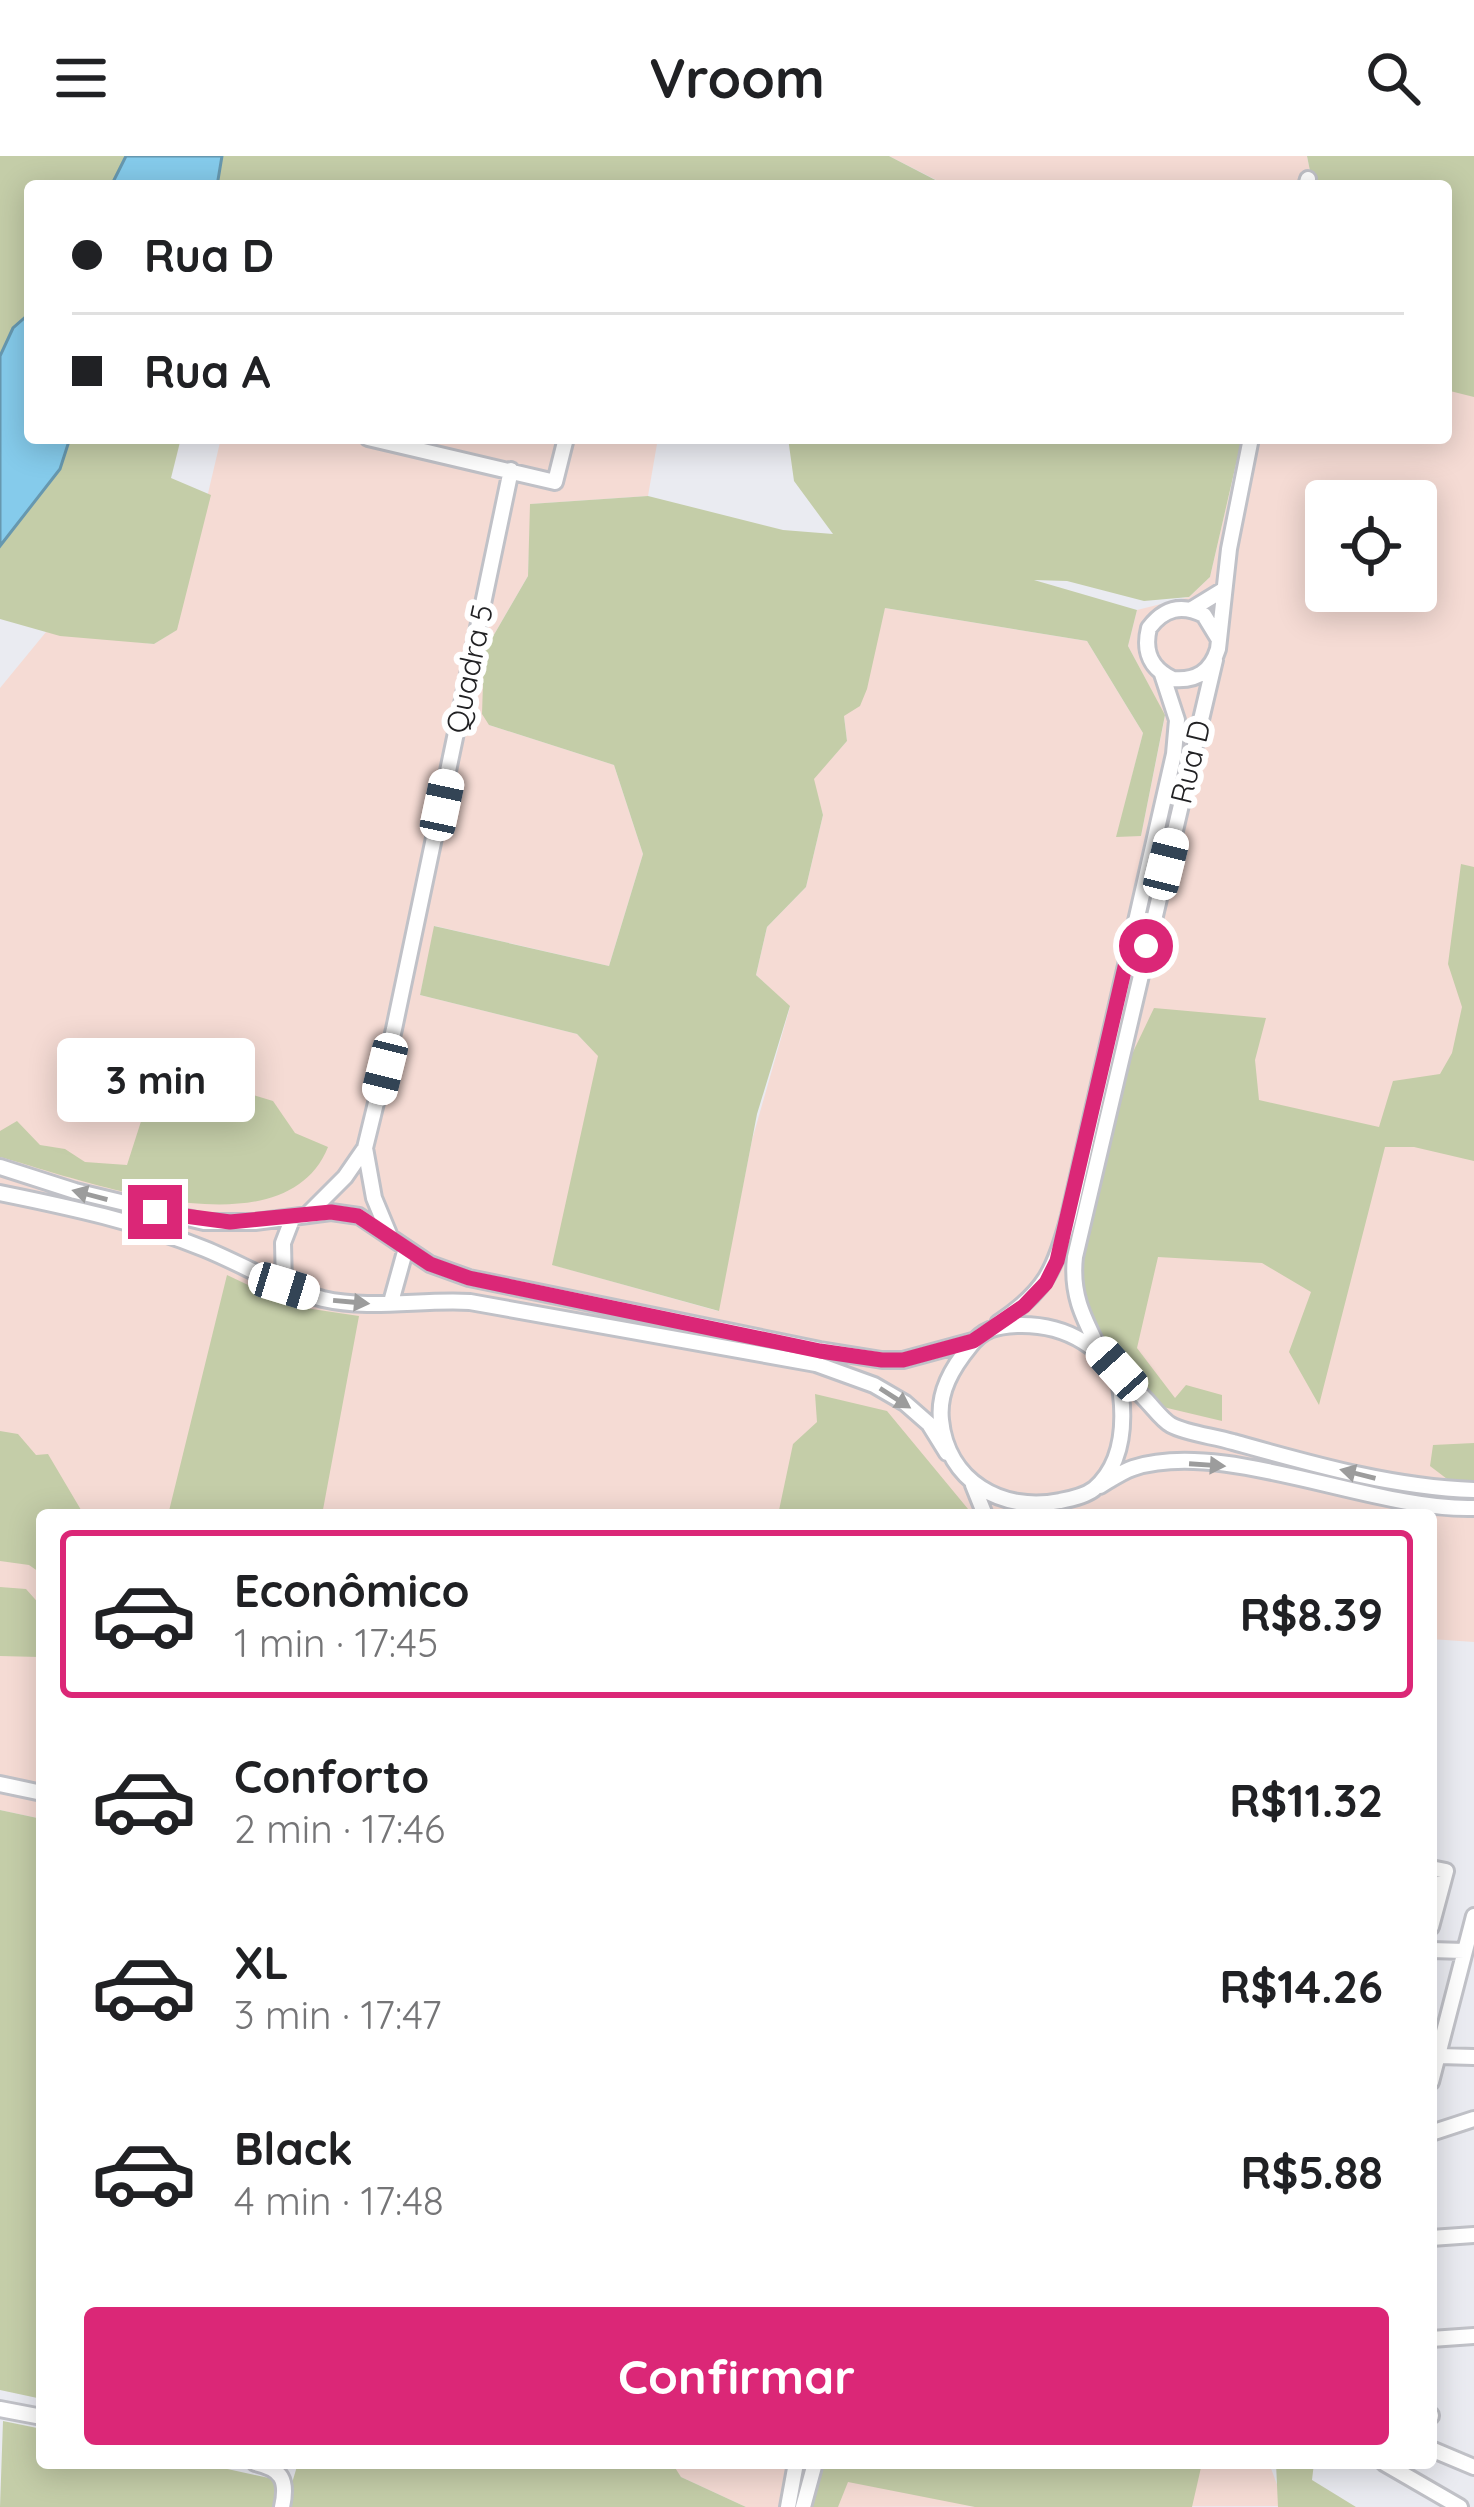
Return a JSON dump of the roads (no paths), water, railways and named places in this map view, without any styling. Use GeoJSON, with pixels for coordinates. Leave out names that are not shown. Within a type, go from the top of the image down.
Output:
{"type":"FeatureCollection","features":[{"type":"Feature","properties":{"kind":"street"},"geometry":{"type":"LineString","coordinates":[[395,444],[555,482],[564,444]]}},
{"type":"Feature","properties":{"kind":"street"},"geometry":{"type":"LineString","coordinates":[[1223,590],[1192,609],[1167,611],[1149,628],[1147,653],[1162,674],[1185,680],[1198,677],[1215,660],[1250,444]]}},
{"type":"Feature","properties":{"kind":"street","name":"Quadra 5"},"geometry":{"type":"LineString","coordinates":[[300,1215],[345,1178],[365,1148],[511,470]]}},
{"type":"Feature","properties":{"kind":"street"},"geometry":{"type":"LineString","coordinates":[[1192,609],[1204,615],[1218,638]]}},
{"type":"Feature","properties":{"kind":"street","name":"Rua D"},"geometry":{"type":"LineString","coordinates":[[994,1326],[1024,1306],[1046,1283],[1057,1261],[1215,660]]}},
{"type":"Feature","properties":{"kind":"street","name":"Rua D"},"geometry":{"type":"LineString","coordinates":[[1101,1351],[1077,1306],[1072,1278],[1174,754],[1177,719],[1162,674]]}},
{"type":"Feature","properties":{"kind":"street","name":"Quadra 5"},"geometry":{"type":"LineString","coordinates":[[365,1148],[374,1198],[389,1234]]}},
{"type":"Feature","properties":{"kind":"street"},"geometry":{"type":"LineString","coordinates":[[0,1167],[95,1197],[204,1222],[331,1212],[358,1216],[430,1264],[469,1278],[721,1338],[874,1384],[929,1424],[967,1476],[983,1509]]}},
{"type":"Feature","properties":{"kind":"street"},"geometry":{"type":"LineString","coordinates":[[0,1193],[139,1225],[325,1299],[470,1302],[882,1360],[903,1360],[973,1341],[994,1326],[1049,1327],[1101,1351],[1170,1424],[1382,1480],[1474,1490]]}},
{"type":"Feature","properties":{"kind":"street"},"geometry":{"type":"LineString","coordinates":[[284,1286],[283,1243],[300,1215]]}},
{"type":"Feature","properties":{"kind":"street"},"geometry":{"type":"LineString","coordinates":[[391,1303],[406,1248]]}},
{"type":"Feature","properties":{"kind":"street"},"geometry":{"type":"LineString","coordinates":[[946,1453],[940,1415],[944,1386],[973,1341]]}},
{"type":"Feature","properties":{"kind":"street"},"geometry":{"type":"LineString","coordinates":[[1095,1488],[1117,1453],[1123,1431],[1117,1369]]}},
{"type":"Feature","properties":{"kind":"street"},"geometry":{"type":"LineString","coordinates":[[1060,1509],[1133,1468],[1204,1464],[1276,1473],[1435,1508],[1474,1508]]}},
{"type":"Feature","properties":{"kind":"street"},"geometry":{"type":"LineString","coordinates":[[967,1476],[992,1494],[1018,1504],[1074,1498]]}},
{"type":"Feature","properties":{"kind":"street"},"geometry":{"type":"LineString","coordinates":[[1435,1508],[1436,1489]]}},
{"type":"Feature","properties":{"kind":"street"},"geometry":{"type":"LineString","coordinates":[[0,1784],[36,1792]]}},
{"type":"Feature","properties":{"kind":"street"},"geometry":{"type":"LineString","coordinates":[[1437,1869],[1446,1871],[1437,1905]]}},
{"type":"Feature","properties":{"kind":"street"},"geometry":{"type":"LineString","coordinates":[[1437,2048],[1474,1916]]}},
{"type":"Feature","properties":{"kind":"street"},"geometry":{"type":"LineString","coordinates":[[1437,1950],[1464,1951]]}},
{"type":"Feature","properties":{"kind":"street"},"geometry":{"type":"LineString","coordinates":[[1437,2052],[1474,2057]]}},
{"type":"Feature","properties":{"kind":"street"},"geometry":{"type":"LineString","coordinates":[[1437,2132],[1474,2119]]}},
{"type":"Feature","properties":{"kind":"street"},"geometry":{"type":"LineString","coordinates":[[1437,2238],[1474,2235]]}},
{"type":"Feature","properties":{"kind":"street"},"geometry":{"type":"LineString","coordinates":[[1437,2339],[1474,2336]]}},
{"type":"Feature","properties":{"kind":"street"},"geometry":{"type":"LineString","coordinates":[[0,2411],[36,2416]]}},
{"type":"Feature","properties":{"kind":"street"},"geometry":{"type":"LineString","coordinates":[[1437,2452],[1474,2468]]}},
{"type":"Feature","properties":{"kind":"street"},"geometry":{"type":"LineString","coordinates":[[277,2469],[286,2489],[282,2507]]}},
{"type":"Feature","properties":{"kind":"street"},"geometry":{"type":"LineString","coordinates":[[788,2507],[795,2469]]}},
{"type":"Feature","properties":{"kind":"street"},"geometry":{"type":"LineString","coordinates":[[803,2507],[813,2469]]}},
{"type":"Feature","properties":{"kind":"street"},"geometry":{"type":"LineString","coordinates":[[1394,2469],[1460,2507]]}},
{"type":"Feature","properties":{"kind":"water"},"geometry":{"type":"Polygon","coordinates":[[[126,156],[222,156],[218,180],[114,180],[126,156]]]}},
{"type":"Feature","properties":{"kind":"water"},"geometry":{"type":"Polygon","coordinates":[[[24,318],[24,444],[68,444],[60,469],[0,546],[0,356],[13,328],[24,318]]]}}]}
